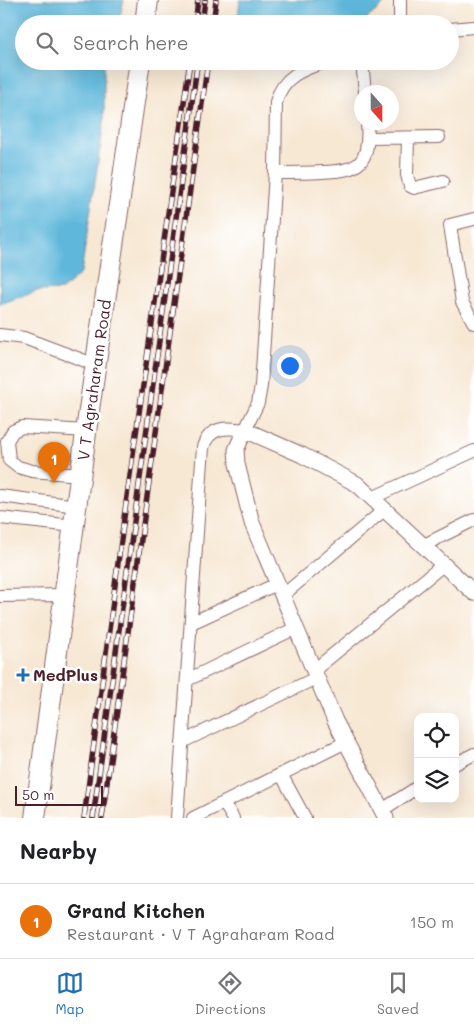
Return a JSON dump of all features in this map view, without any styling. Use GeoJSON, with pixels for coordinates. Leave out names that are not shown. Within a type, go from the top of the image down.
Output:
{"type":"FeatureCollection","features":[{"type":"Feature","properties":{"kind":"main road"},"geometry":{"type":"LineString","coordinates":[[146,15],[148,0]]}},
{"type":"Feature","properties":{"kind":"main road","name":"V T Agraharam Road"},"geometry":{"type":"LineString","coordinates":[[35,818],[86,430],[139,70]]}},
{"type":"Feature","properties":{"kind":"street"},"geometry":{"type":"LineString","coordinates":[[400,0],[400,15]]}},
{"type":"Feature","properties":{"kind":"street"},"geometry":{"type":"LineString","coordinates":[[459,29],[474,28]]}},
{"type":"Feature","properties":{"kind":"street"},"geometry":{"type":"LineString","coordinates":[[303,70],[287,78],[281,86],[276,102],[275,174],[262,386],[258,403],[236,450],[237,464],[252,523],[315,674],[346,742],[384,814],[414,790]]}},
{"type":"Feature","properties":{"kind":"street"},"geometry":{"type":"LineString","coordinates":[[363,70],[364,85]]}},
{"type":"Feature","properties":{"kind":"street"},"geometry":{"type":"LineString","coordinates":[[275,174],[349,170],[362,161],[366,153],[368,130]]}},
{"type":"Feature","properties":{"kind":"street"},"geometry":{"type":"LineString","coordinates":[[368,138],[439,137]]}},
{"type":"Feature","properties":{"kind":"street"},"geometry":{"type":"LineString","coordinates":[[408,138],[408,184],[414,188],[443,181]]}},
{"type":"Feature","properties":{"kind":"street"},"geometry":{"type":"LineString","coordinates":[[474,219],[450,225],[474,323]]}},
{"type":"Feature","properties":{"kind":"street"},"geometry":{"type":"LineString","coordinates":[[0,335],[24,338],[96,365]]}},
{"type":"Feature","properties":{"kind":"street"},"geometry":{"type":"LineString","coordinates":[[80,475],[18,467],[9,460],[7,441],[13,431],[22,427],[86,430]]}},
{"type":"Feature","properties":{"kind":"street"},"geometry":{"type":"LineString","coordinates":[[177,818],[203,447],[208,436],[224,427],[245,430],[302,455],[358,484],[443,566],[474,593]]}},
{"type":"Feature","properties":{"kind":"street"},"geometry":{"type":"LineString","coordinates":[[372,498],[474,451]]}},
{"type":"Feature","properties":{"kind":"street"},"geometry":{"type":"LineString","coordinates":[[0,496],[76,506]]}},
{"type":"Feature","properties":{"kind":"street"},"geometry":{"type":"LineString","coordinates":[[191,623],[280,590],[384,510]]}},
{"type":"Feature","properties":{"kind":"street"},"geometry":{"type":"LineString","coordinates":[[0,518],[74,526]]}},
{"type":"Feature","properties":{"kind":"street"},"geometry":{"type":"LineString","coordinates":[[422,546],[474,520]]}},
{"type":"Feature","properties":{"kind":"street"},"geometry":{"type":"LineString","coordinates":[[182,742],[315,674],[443,566]]}},
{"type":"Feature","properties":{"kind":"street"},"geometry":{"type":"LineString","coordinates":[[0,596],[65,595]]}},
{"type":"Feature","properties":{"kind":"street"},"geometry":{"type":"LineString","coordinates":[[187,680],[296,628]]}},
{"type":"Feature","properties":{"kind":"street"},"geometry":{"type":"LineString","coordinates":[[193,818],[346,742]]}},
{"type":"Feature","properties":{"kind":"street"},"geometry":{"type":"LineString","coordinates":[[459,762],[474,754]]}},
{"type":"Feature","properties":{"kind":"street"},"geometry":{"type":"LineString","coordinates":[[281,774],[306,818]]}},
{"type":"Feature","properties":{"kind":"street"},"geometry":{"type":"LineString","coordinates":[[224,803],[233,818]]}},
{"type":"Feature","properties":{"kind":"water"},"geometry":{"type":"Polygon","coordinates":[[[0,0],[124,0],[120,15],[15,15],[15,70],[104,70],[104,122],[81,273],[62,290],[37,291],[0,304],[0,0]]]}},
{"type":"Feature","properties":{"kind":"water"},"geometry":{"type":"Polygon","coordinates":[[[240,0],[385,0],[382,6],[371,15],[238,15],[240,0]]]}},
{"type":"Feature","properties":{"kind":"railway"},"geometry":{"type":"LineString","coordinates":[[196,15],[198,0]]}},
{"type":"Feature","properties":{"kind":"railway"},"geometry":{"type":"LineString","coordinates":[[203,15],[205,0]]}},
{"type":"Feature","properties":{"kind":"railway"},"geometry":{"type":"LineString","coordinates":[[214,15],[216,0]]}},
{"type":"Feature","properties":{"kind":"railway"},"geometry":{"type":"LineString","coordinates":[[84,818],[126,503],[189,70]]}},
{"type":"Feature","properties":{"kind":"railway"},"geometry":{"type":"LineString","coordinates":[[93,818],[196,70]]}},
{"type":"Feature","properties":{"kind":"railway"},"geometry":{"type":"LineString","coordinates":[[102,818],[207,70]]}},
{"type":"Feature","properties":{"kind":"place","name":"Grand Kitchen"},"geometry":{"type":"Point","coordinates":[54,483]}},
{"type":"Feature","properties":{"kind":"place","name":"MedPlus"},"geometry":{"type":"Point","coordinates":[23,675]}}]}
